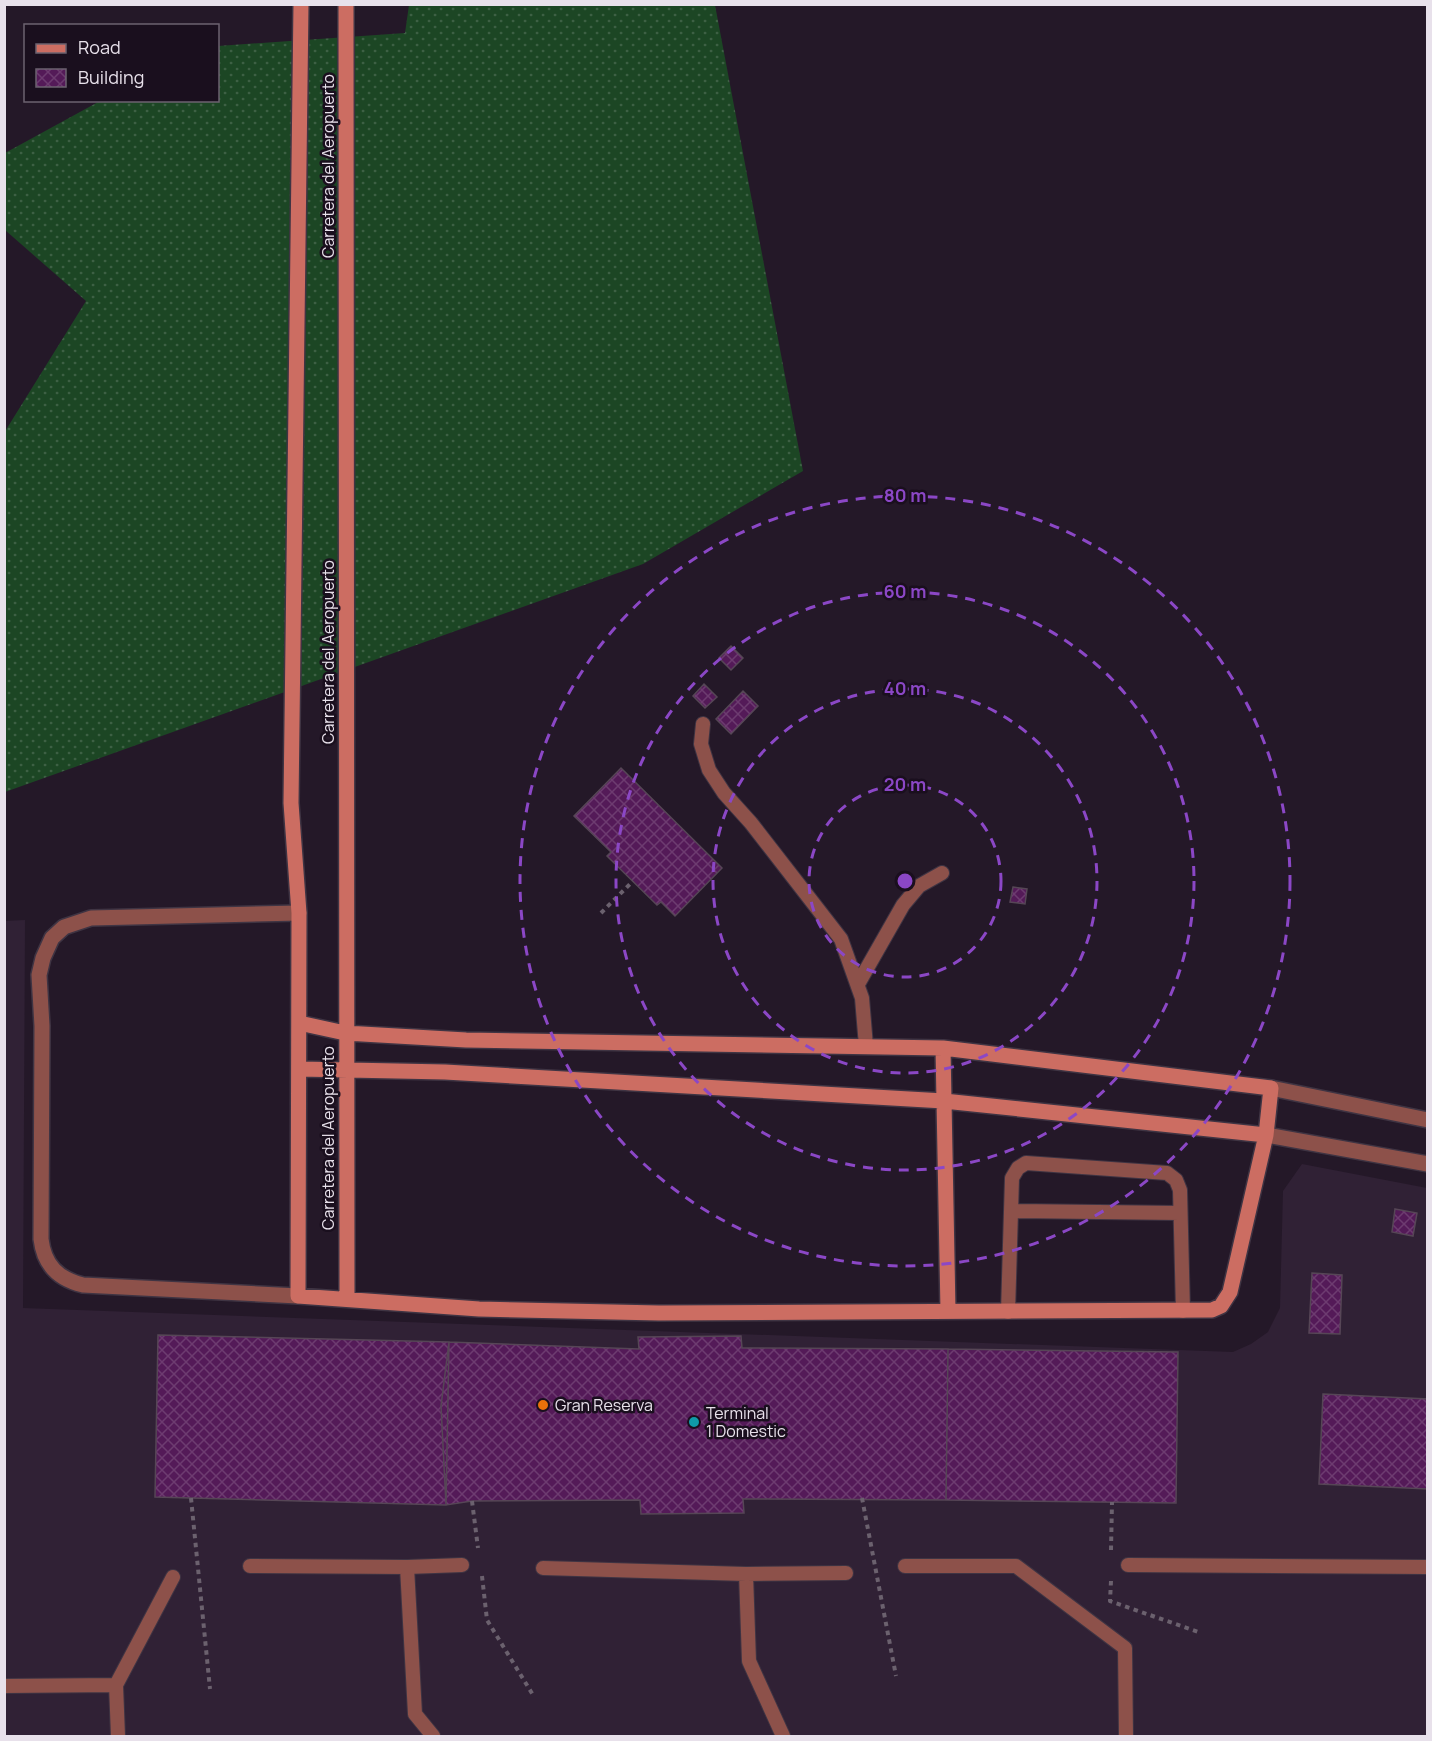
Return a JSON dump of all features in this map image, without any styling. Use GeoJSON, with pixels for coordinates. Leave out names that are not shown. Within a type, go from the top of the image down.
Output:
{"type":"FeatureCollection","features":[{"type":"Feature","properties":{"kind":"street","name":"Carretera del Aeropuerto"},"geometry":{"type":"LineString","coordinates":[[298,1296],[299,913],[291,803],[301,4]]}},
{"type":"Feature","properties":{"kind":"street","name":"Carretera del Aeropuerto"},"geometry":{"type":"LineString","coordinates":[[346,4],[345,1070],[348,1299]]}},
{"type":"Feature","properties":{"kind":"street"},"geometry":{"type":"LineString","coordinates":[[299,913],[91,918],[63,927],[52,938],[43,958],[39,975],[42,1026],[41,1239],[48,1264],[67,1281],[82,1286],[298,1296],[479,1309],[659,1313],[1212,1310],[1221,1306],[1230,1292],[1266,1135],[1271,1088]]}},
{"type":"Feature","properties":{"kind":"street"},"geometry":{"type":"LineString","coordinates":[[299,1023],[345,1033],[466,1040],[944,1048],[1271,1088],[1428,1120]]}},
{"type":"Feature","properties":{"kind":"street"},"geometry":{"type":"LineString","coordinates":[[944,1048],[948,1311]]}},
{"type":"Feature","properties":{"kind":"street"},"geometry":{"type":"LineString","coordinates":[[300,1069],[444,1072],[944,1101],[1266,1135],[1428,1164]]}},
{"type":"Feature","properties":{"kind":"lane"},"geometry":{"type":"LineString","coordinates":[[703,724],[701,744],[709,770],[724,793],[841,939],[858,984],[865,1011],[866,1046]]}},
{"type":"Feature","properties":{"kind":"lane"},"geometry":{"type":"LineString","coordinates":[[858,984],[903,905],[919,886],[942,873]]}},
{"type":"Feature","properties":{"kind":"lane"},"geometry":{"type":"LineString","coordinates":[[1008,1312],[1012,1178],[1018,1167],[1026,1163],[1167,1173],[1176,1180],[1180,1190],[1183,1311]]}},
{"type":"Feature","properties":{"kind":"lane"},"geometry":{"type":"LineString","coordinates":[[1012,1211],[1180,1213]]}},
{"type":"Feature","properties":{"kind":"lane"},"geometry":{"type":"LineString","coordinates":[[1128,1565],[1428,1566]]}},
{"type":"Feature","properties":{"kind":"lane"},"geometry":{"type":"LineString","coordinates":[[250,1566],[462,1566]]}},
{"type":"Feature","properties":{"kind":"lane"},"geometry":{"type":"LineString","coordinates":[[905,1566],[1016,1566],[1125,1648],[1126,1737]]}},
{"type":"Feature","properties":{"kind":"lane"},"geometry":{"type":"LineString","coordinates":[[407,1567],[415,1714],[433,1737]]}},
{"type":"Feature","properties":{"kind":"lane"},"geometry":{"type":"LineString","coordinates":[[543,1568],[746,1574],[846,1573]]}},
{"type":"Feature","properties":{"kind":"lane"},"geometry":{"type":"LineString","coordinates":[[746,1574],[749,1661],[783,1737]]}},
{"type":"Feature","properties":{"kind":"lane"},"geometry":{"type":"LineString","coordinates":[[118,1737],[116,1686],[173,1577]]}},
{"type":"Feature","properties":{"kind":"lane"},"geometry":{"type":"LineString","coordinates":[[4,1686],[116,1686]]}},
{"type":"Feature","properties":{"kind":"path"},"geometry":{"type":"LineString","coordinates":[[601,913],[633,881]]}},
{"type":"Feature","properties":{"kind":"path"},"geometry":{"type":"LineString","coordinates":[[191,1498],[210,1689]]}},
{"type":"Feature","properties":{"kind":"path"},"geometry":{"type":"LineString","coordinates":[[862,1498],[897,1676]]}},
{"type":"Feature","properties":{"kind":"path"},"geometry":{"type":"LineString","coordinates":[[472,1501],[479,1555]]}},
{"type":"Feature","properties":{"kind":"path"},"geometry":{"type":"LineString","coordinates":[[480,1566],[487,1620],[532,1695]]}},
{"type":"Feature","properties":{"kind":"shaded area"},"geometry":{"type":"Polygon","coordinates":[[[25,920],[23,1308],[1233,1352],[1251,1344],[1268,1332],[1280,1308],[1283,1191],[1302,1164],[1427,1188],[1427,1736],[5,1736],[4,921],[25,920]]]}},
{"type":"Feature","properties":{"kind":"green space"},"geometry":{"type":"Polygon","coordinates":[[[409,5],[715,5],[803,471],[643,564],[5,792],[4,433],[86,301],[5,230],[5,153],[98,102],[219,102],[219,46],[405,33],[409,5]]]}},
{"type":"Feature","properties":{"kind":"building"},"geometry":{"type":"Polygon","coordinates":[[[731,646],[743,658],[731,670],[719,658],[731,646]]]}},
{"type":"Feature","properties":{"kind":"building"},"geometry":{"type":"Polygon","coordinates":[[[704,684],[717,697],[705,708],[693,696],[704,684]]]}},
{"type":"Feature","properties":{"kind":"building"},"geometry":{"type":"Polygon","coordinates":[[[743,691],[758,706],[731,734],[716,719],[743,691]]]}},
{"type":"Feature","properties":{"kind":"building"},"geometry":{"type":"Polygon","coordinates":[[[621,768],[722,868],[675,916],[661,902],[657,905],[607,856],[611,852],[574,816],[621,768]]]}},
{"type":"Feature","properties":{"kind":"building"},"geometry":{"type":"Polygon","coordinates":[[[1013,887],[1027,889],[1025,904],[1010,902],[1013,887]]]}},
{"type":"Feature","properties":{"kind":"building"},"geometry":{"type":"Polygon","coordinates":[[[1395,1209],[1417,1213],[1413,1236],[1392,1232],[1395,1209]]]}},
{"type":"Feature","properties":{"kind":"building"},"geometry":{"type":"Polygon","coordinates":[[[1312,1273],[1342,1275],[1340,1334],[1309,1333],[1312,1273]]]}},
{"type":"Feature","properties":{"kind":"building"},"geometry":{"type":"Polygon","coordinates":[[[158,1335],[449,1342],[446,1505],[155,1497],[158,1335]]]}},
{"type":"Feature","properties":{"kind":"building","name":"Terminal 1 Domestic"},"geometry":{"type":"Polygon","coordinates":[[[741,1336],[742,1348],[948,1349],[946,1500],[743,1499],[744,1513],[641,1514],[640,1500],[472,1501],[446,1505],[441,1406],[449,1342],[639,1349],[638,1337],[741,1336]]]}},
{"type":"Feature","properties":{"kind":"building"},"geometry":{"type":"Polygon","coordinates":[[[948,1349],[1178,1352],[1176,1503],[946,1500],[948,1349]]]}},
{"type":"Feature","properties":{"kind":"building"},"geometry":{"type":"Polygon","coordinates":[[[1323,1394],[1428,1399],[1428,1489],[1319,1484],[1323,1394]]]}},
{"type":"Feature","properties":{"kind":"place","name":"Gran Reserva"},"geometry":{"type":"Point","coordinates":[543,1405]}},
{"type":"Feature","properties":{"kind":"place","name":"Terminal 1 Domestic"},"geometry":{"type":"Point","coordinates":[694,1422]}}]}
